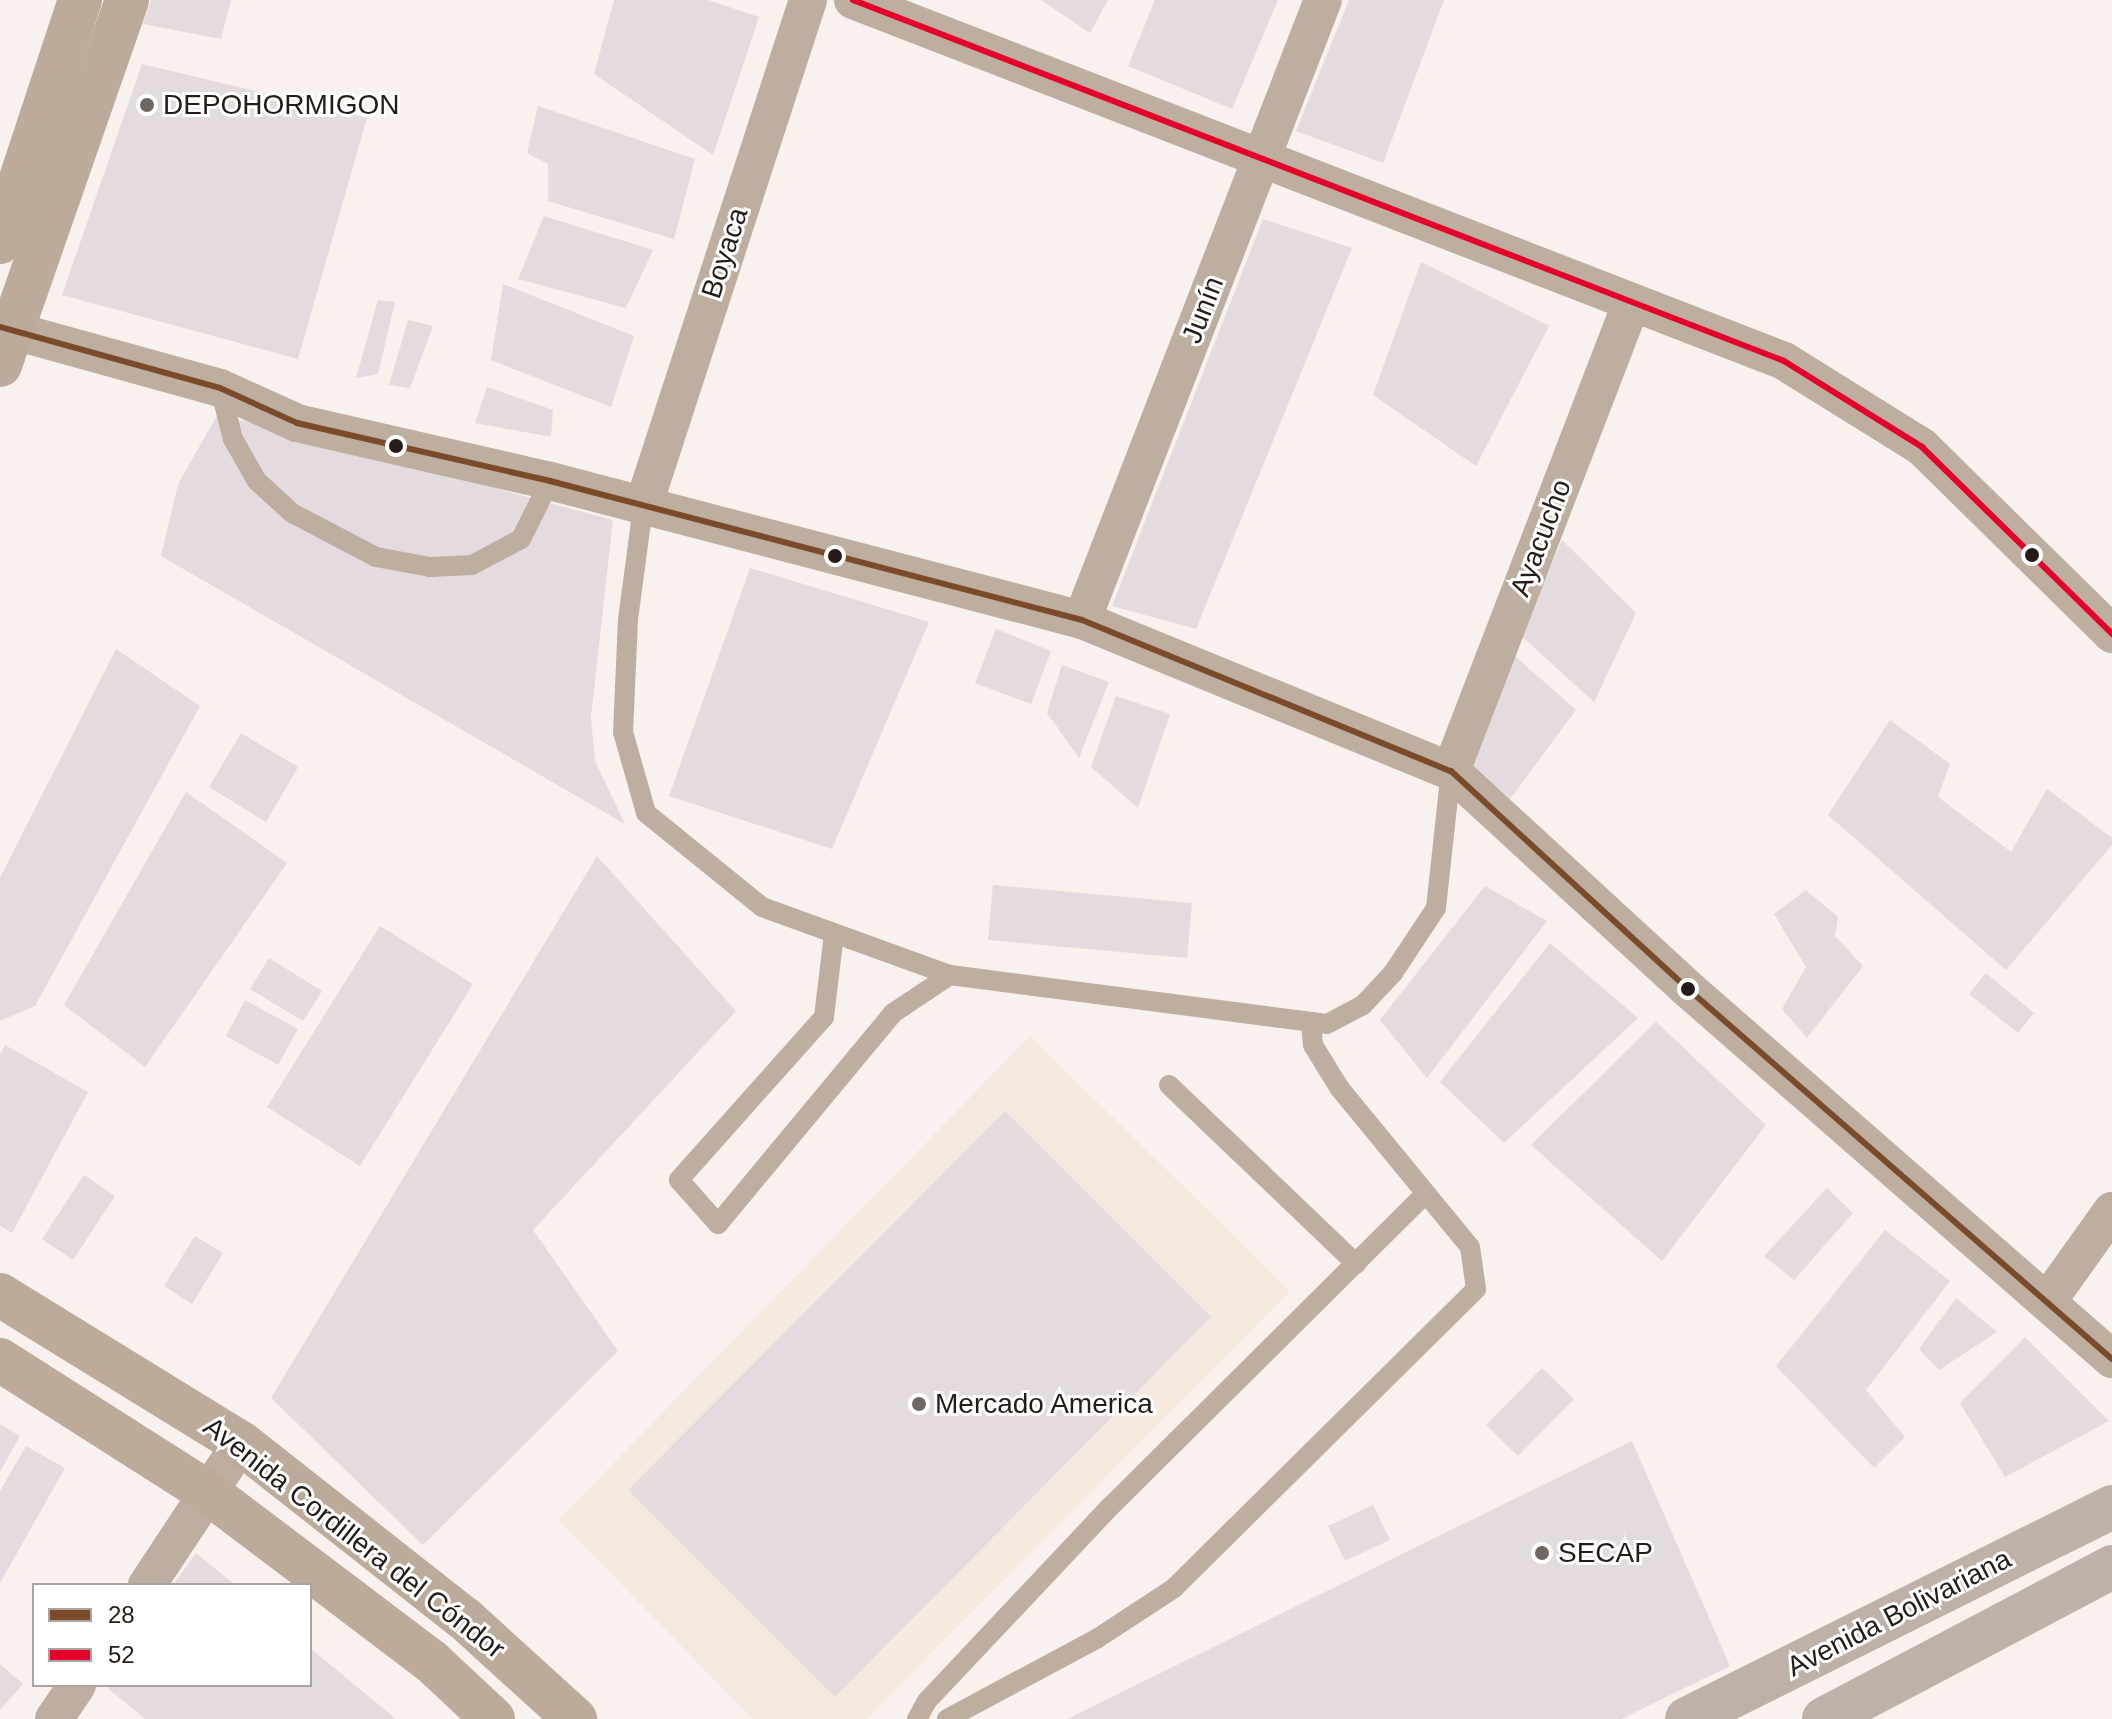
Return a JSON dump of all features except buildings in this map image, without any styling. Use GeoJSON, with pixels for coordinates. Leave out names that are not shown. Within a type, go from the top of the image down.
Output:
{"type":"FeatureCollection","features":[{"type":"Feature","properties":{"kind":"main road","name":"Avenida Bolivariana"},"geometry":{"type":"LineString","coordinates":[[1687,1719],[2112,1507]]}},
{"type":"Feature","properties":{"kind":"main road","name":"Avenida Bolivariana"},"geometry":{"type":"LineString","coordinates":[[1824,1719],[2112,1567]]}},
{"type":"Feature","properties":{"kind":"street"},"geometry":{"type":"LineString","coordinates":[[0,242],[80,0]]}},
{"type":"Feature","properties":{"kind":"street"},"geometry":{"type":"LineString","coordinates":[[127,0],[4,340],[220,388],[297,423],[550,481],[1082,620],[1451,771],[1688,989],[2112,1359]]}},
{"type":"Feature","properties":{"kind":"street","name":"Boyaca"},"geometry":{"type":"LineString","coordinates":[[643,507],[808,0]]}},
{"type":"Feature","properties":{"kind":"street"},"geometry":{"type":"LineString","coordinates":[[853,0],[1784,361],[1922,447],[2112,634]]}},
{"type":"Feature","properties":{"kind":"street","name":"Junín"},"geometry":{"type":"LineString","coordinates":[[1082,620],[1323,0]]}},
{"type":"Feature","properties":{"kind":"street","name":"Ayacucho"},"geometry":{"type":"LineString","coordinates":[[1451,771],[1631,304]]}},
{"type":"Feature","properties":{"kind":"street"},"geometry":{"type":"LineString","coordinates":[[2047,1302],[2112,1211]]}},
{"type":"Feature","properties":{"kind":"street","name":"Avenida Cordillera del Cóndor"},"geometry":{"type":"LineString","coordinates":[[0,1295],[241,1443],[465,1619],[575,1719]]}},
{"type":"Feature","properties":{"kind":"street","name":"Avenida Cordillera del Cóndor"},"geometry":{"type":"LineString","coordinates":[[0,1360],[210,1494],[431,1661],[493,1719]]}},
{"type":"Feature","properties":{"kind":"street"},"geometry":{"type":"LineString","coordinates":[[148,1583],[241,1443]]}},
{"type":"Feature","properties":{"kind":"street"},"geometry":{"type":"LineString","coordinates":[[54,1719],[76,1687]]}},
{"type":"Feature","properties":{"kind":"lane"},"geometry":{"type":"LineString","coordinates":[[220,388],[233,439],[257,481],[292,513],[376,557],[430,567],[472,565],[521,539],[550,481]]}},
{"type":"Feature","properties":{"kind":"lane"},"geometry":{"type":"LineString","coordinates":[[643,507],[628,619],[623,732],[646,813],[762,907],[950,975],[1327,1024],[1363,1005],[1393,973],[1436,908],[1451,771]]}},
{"type":"Feature","properties":{"kind":"lane"},"geometry":{"type":"LineString","coordinates":[[834,934],[824,1017],[679,1180],[718,1224],[727,1219],[893,1013],[950,975]]}},
{"type":"Feature","properties":{"kind":"lane"},"geometry":{"type":"LineString","coordinates":[[947,1719],[1098,1638],[1174,1588],[1476,1289],[1470,1247],[1340,1089],[1313,1045],[1311,1022]]}},
{"type":"Feature","properties":{"kind":"lane"},"geometry":{"type":"LineString","coordinates":[[1169,1085],[1356,1264]]}},
{"type":"Feature","properties":{"kind":"lane"},"geometry":{"type":"LineString","coordinates":[[917,1719],[927,1701],[1110,1507],[1425,1194]]}},
{"type":"Feature","properties":{"kind":"shaded area","name":"Mercado America"},"geometry":{"type":"Polygon","coordinates":[[[1030,1036],[1290,1291],[866,1719],[753,1719],[558,1520],[1030,1036]]]}},
{"type":"Feature","properties":{"kind":"transit line","name":"52"},"geometry":{"type":"LineString","coordinates":[[853,0],[1784,361],[1922,447],[2112,634]]}},
{"type":"Feature","properties":{"kind":"transit line","name":"28"},"geometry":{"type":"LineString","coordinates":[[0,327],[220,388],[297,423],[550,481],[1082,620],[1451,771],[1688,989],[2112,1359]]}},
{"type":"Feature","properties":{"kind":"place","name":"DEPOHORMIGON"},"geometry":{"type":"Point","coordinates":[147,105]}},
{"type":"Feature","properties":{"kind":"place","name":"Mercado America"},"geometry":{"type":"Point","coordinates":[919,1404]}},
{"type":"Feature","properties":{"kind":"place","name":"SECAP"},"geometry":{"type":"Point","coordinates":[1542,1553]}}]}
